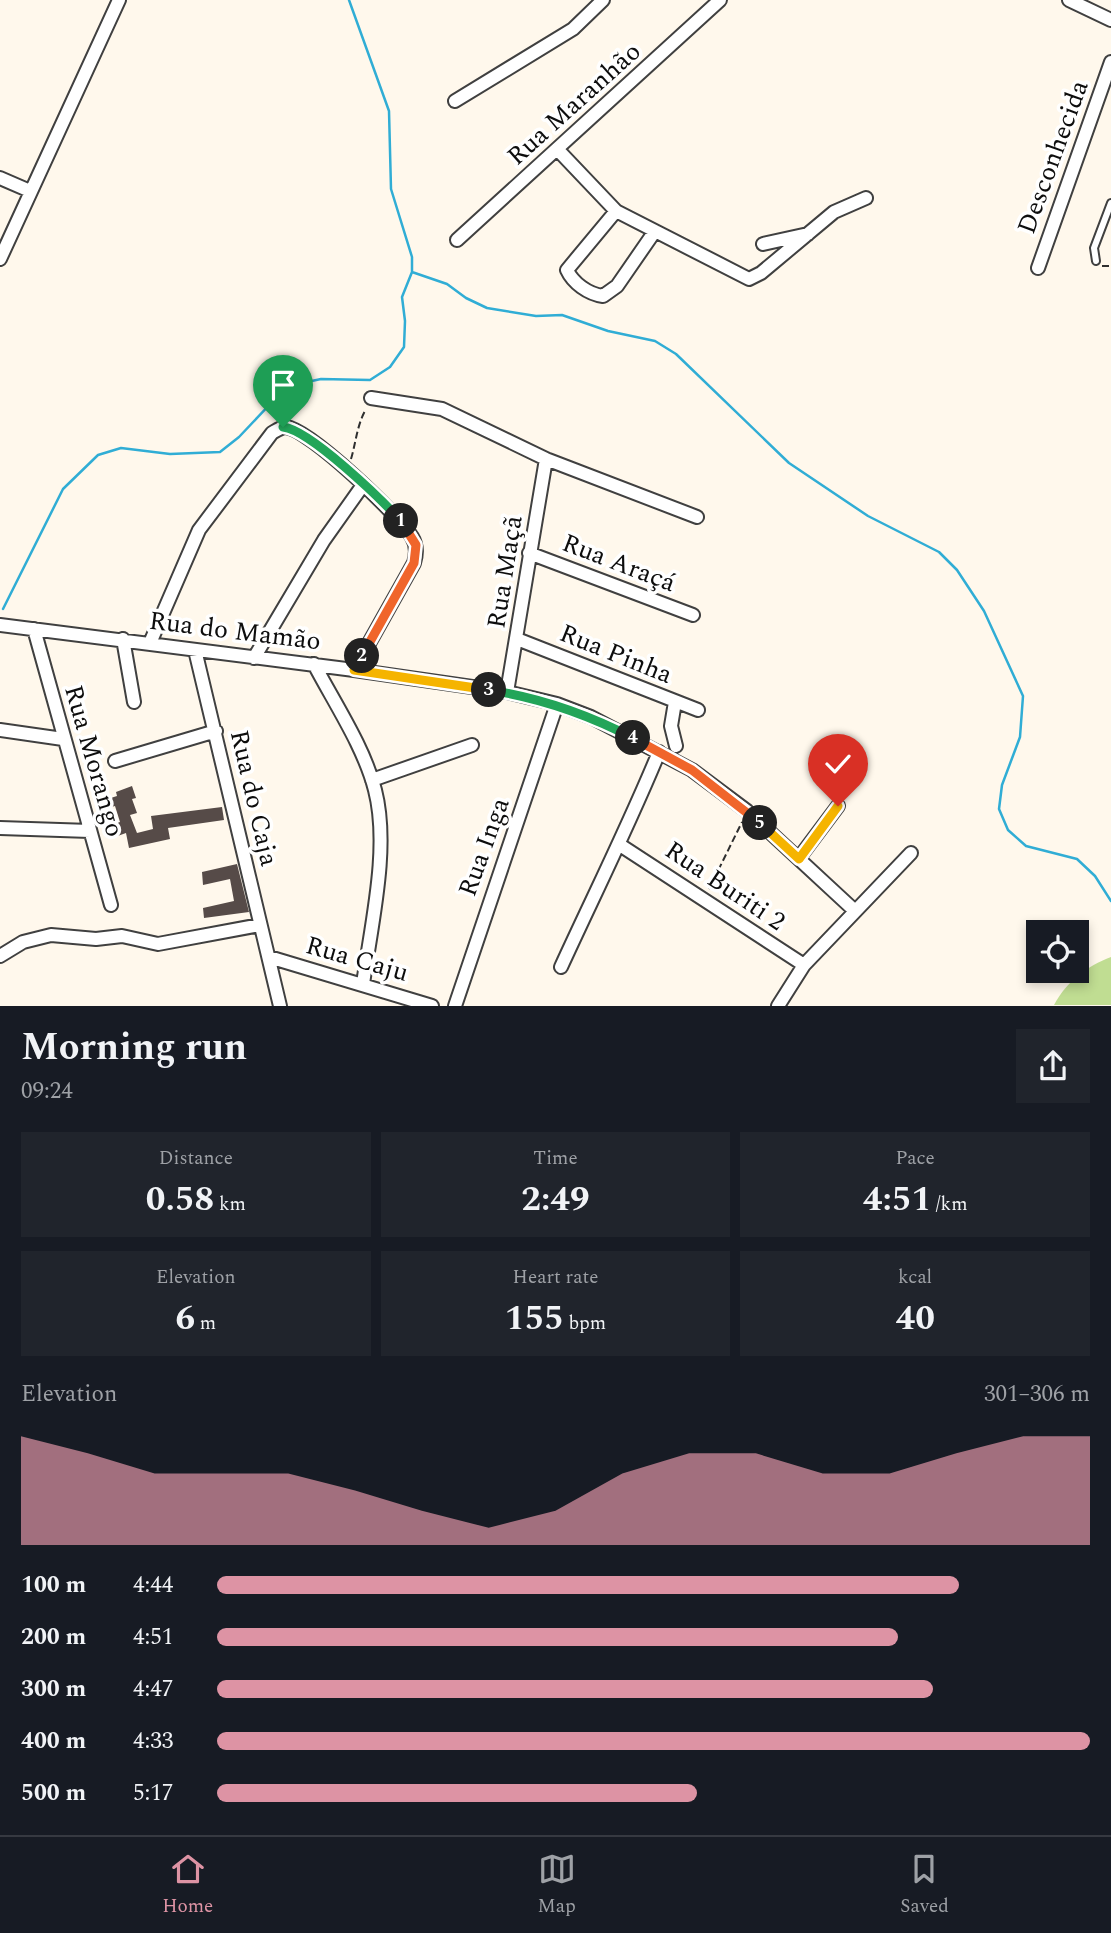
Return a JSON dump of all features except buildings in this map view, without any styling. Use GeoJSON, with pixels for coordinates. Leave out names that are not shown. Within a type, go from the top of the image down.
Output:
{"type":"FeatureCollection","features":[{"type":"Feature","properties":{"kind":"street"},"geometry":{"type":"LineString","coordinates":[[0,259],[119,0]]}},
{"type":"Feature","properties":{"kind":"street"},"geometry":{"type":"LineString","coordinates":[[455,100],[573,29],[603,0]]}},
{"type":"Feature","properties":{"kind":"street","name":"Rua Maranhão"},"geometry":{"type":"LineString","coordinates":[[457,240],[720,0]]}},
{"type":"Feature","properties":{"kind":"street"},"geometry":{"type":"LineString","coordinates":[[1069,0],[1111,20]]}},
{"type":"Feature","properties":{"kind":"street","name":"Desconhecida"},"geometry":{"type":"LineString","coordinates":[[1038,268],[1111,62]]}},
{"type":"Feature","properties":{"kind":"street"},"geometry":{"type":"LineString","coordinates":[[558,150],[616,211],[749,279],[761,273],[834,212],[866,198]]}},
{"type":"Feature","properties":{"kind":"street"},"geometry":{"type":"LineString","coordinates":[[0,178],[30,191]]}},
{"type":"Feature","properties":{"kind":"street"},"geometry":{"type":"LineString","coordinates":[[616,211],[567,270],[575,281],[592,295],[603,296],[617,286],[655,231]]}},
{"type":"Feature","properties":{"kind":"street"},"geometry":{"type":"LineString","coordinates":[[763,244],[809,233]]}},
{"type":"Feature","properties":{"kind":"street"},"geometry":{"type":"LineString","coordinates":[[371,398],[442,409],[546,458],[697,517]]}},
{"type":"Feature","properties":{"kind":"street"},"geometry":{"type":"LineString","coordinates":[[150,643],[199,530],[264,443],[278,428],[288,428],[338,461],[390,509],[413,538],[416,554],[414,563],[354,670]]}},
{"type":"Feature","properties":{"kind":"street","name":"Rua Maçã"},"geometry":{"type":"LineString","coordinates":[[507,692],[546,458]]}},
{"type":"Feature","properties":{"kind":"street"},"geometry":{"type":"LineString","coordinates":[[254,658],[324,540],[363,485]]}},
{"type":"Feature","properties":{"kind":"street","name":"Rua Araçá"},"geometry":{"type":"LineString","coordinates":[[529,553],[693,615]]}},
{"type":"Feature","properties":{"kind":"street","name":"Rua do Mamão"},"geometry":{"type":"LineString","coordinates":[[0,625],[314,664],[507,692],[557,704],[591,717],[692,770],[747,811],[855,911]]}},
{"type":"Feature","properties":{"kind":"street","name":"Rua Morango"},"geometry":{"type":"LineString","coordinates":[[34,629],[111,905]]}},
{"type":"Feature","properties":{"kind":"street"},"geometry":{"type":"LineString","coordinates":[[123,639],[134,702]]}},
{"type":"Feature","properties":{"kind":"street","name":"Rua Pinha"},"geometry":{"type":"LineString","coordinates":[[517,639],[698,710]]}},
{"type":"Feature","properties":{"kind":"street","name":"Rua do Caja"},"geometry":{"type":"LineString","coordinates":[[195,650],[280,1006]]}},
{"type":"Feature","properties":{"kind":"street"},"geometry":{"type":"LineString","coordinates":[[314,664],[372,780],[379,813],[379,852],[363,984]]}},
{"type":"Feature","properties":{"kind":"street"},"geometry":{"type":"LineString","coordinates":[[675,702],[671,726],[676,746]]}},
{"type":"Feature","properties":{"kind":"street","name":"Rua Inga"},"geometry":{"type":"LineString","coordinates":[[455,1006],[557,704]]}},
{"type":"Feature","properties":{"kind":"street"},"geometry":{"type":"LineString","coordinates":[[0,730],[63,739]]}},
{"type":"Feature","properties":{"kind":"street"},"geometry":{"type":"LineString","coordinates":[[115,761],[216,731]]}},
{"type":"Feature","properties":{"kind":"street"},"geometry":{"type":"LineString","coordinates":[[372,780],[472,745]]}},
{"type":"Feature","properties":{"kind":"street"},"geometry":{"type":"LineString","coordinates":[[561,967],[620,845],[659,752]]}},
{"type":"Feature","properties":{"kind":"street"},"geometry":{"type":"LineString","coordinates":[[799,859],[838,806]]}},
{"type":"Feature","properties":{"kind":"street"},"geometry":{"type":"LineString","coordinates":[[0,828],[90,831]]}},
{"type":"Feature","properties":{"kind":"street","name":"Rua Buriti 2"},"geometry":{"type":"LineString","coordinates":[[620,845],[804,965]]}},
{"type":"Feature","properties":{"kind":"street"},"geometry":{"type":"LineString","coordinates":[[778,1006],[804,965],[911,853]]}},
{"type":"Feature","properties":{"kind":"street"},"geometry":{"type":"LineString","coordinates":[[0,956],[23,942],[51,935],[96,939],[122,936],[158,944],[260,925]]}},
{"type":"Feature","properties":{"kind":"street","name":"Rua Caju"},"geometry":{"type":"LineString","coordinates":[[269,957],[432,1006]]}},
{"type":"Feature","properties":{"kind":"lane"},"geometry":{"type":"LineString","coordinates":[[1096,261],[1094,248],[1111,202]]}},
{"type":"Feature","properties":{"kind":"path"},"geometry":{"type":"LineString","coordinates":[[351,459],[357,441],[358,423],[371,398]]}},
{"type":"Feature","properties":{"kind":"path"},"geometry":{"type":"LineString","coordinates":[[705,898],[747,811]]}},
{"type":"Feature","properties":{"kind":"green space"},"geometry":{"type":"Polygon","coordinates":[[[1111,957],[1111,1005],[1054,1005],[1071,983],[1089,983],[1089,968],[1111,957]]]}},
{"type":"Feature","properties":{"kind":"waterway"},"geometry":{"type":"LineString","coordinates":[[3,609],[63,489],[98,455],[121,448],[170,454],[220,452],[293,385],[321,379],[370,380],[390,367],[404,347],[402,297],[412,272],[412,257],[391,189],[389,111],[349,0]]}},
{"type":"Feature","properties":{"kind":"waterway"},"geometry":{"type":"LineString","coordinates":[[412,272],[447,284],[466,298],[487,308],[536,316],[562,315],[608,331],[655,341],[676,354],[789,463],[868,516],[939,552],[957,570],[984,611],[1023,696],[1020,737],[1002,785],[999,809],[1008,830],[1026,846],[1077,859],[1095,876],[1111,901]]}},
{"type":"Feature","properties":{"kind":"route"},"geometry":{"type":"LineString","coordinates":[[283,427],[295,430],[338,461],[390,509],[405,526],[416,545],[414,563],[354,670],[535,697],[591,717],[670,756],[717,787],[799,859],[838,806]]}}]}
